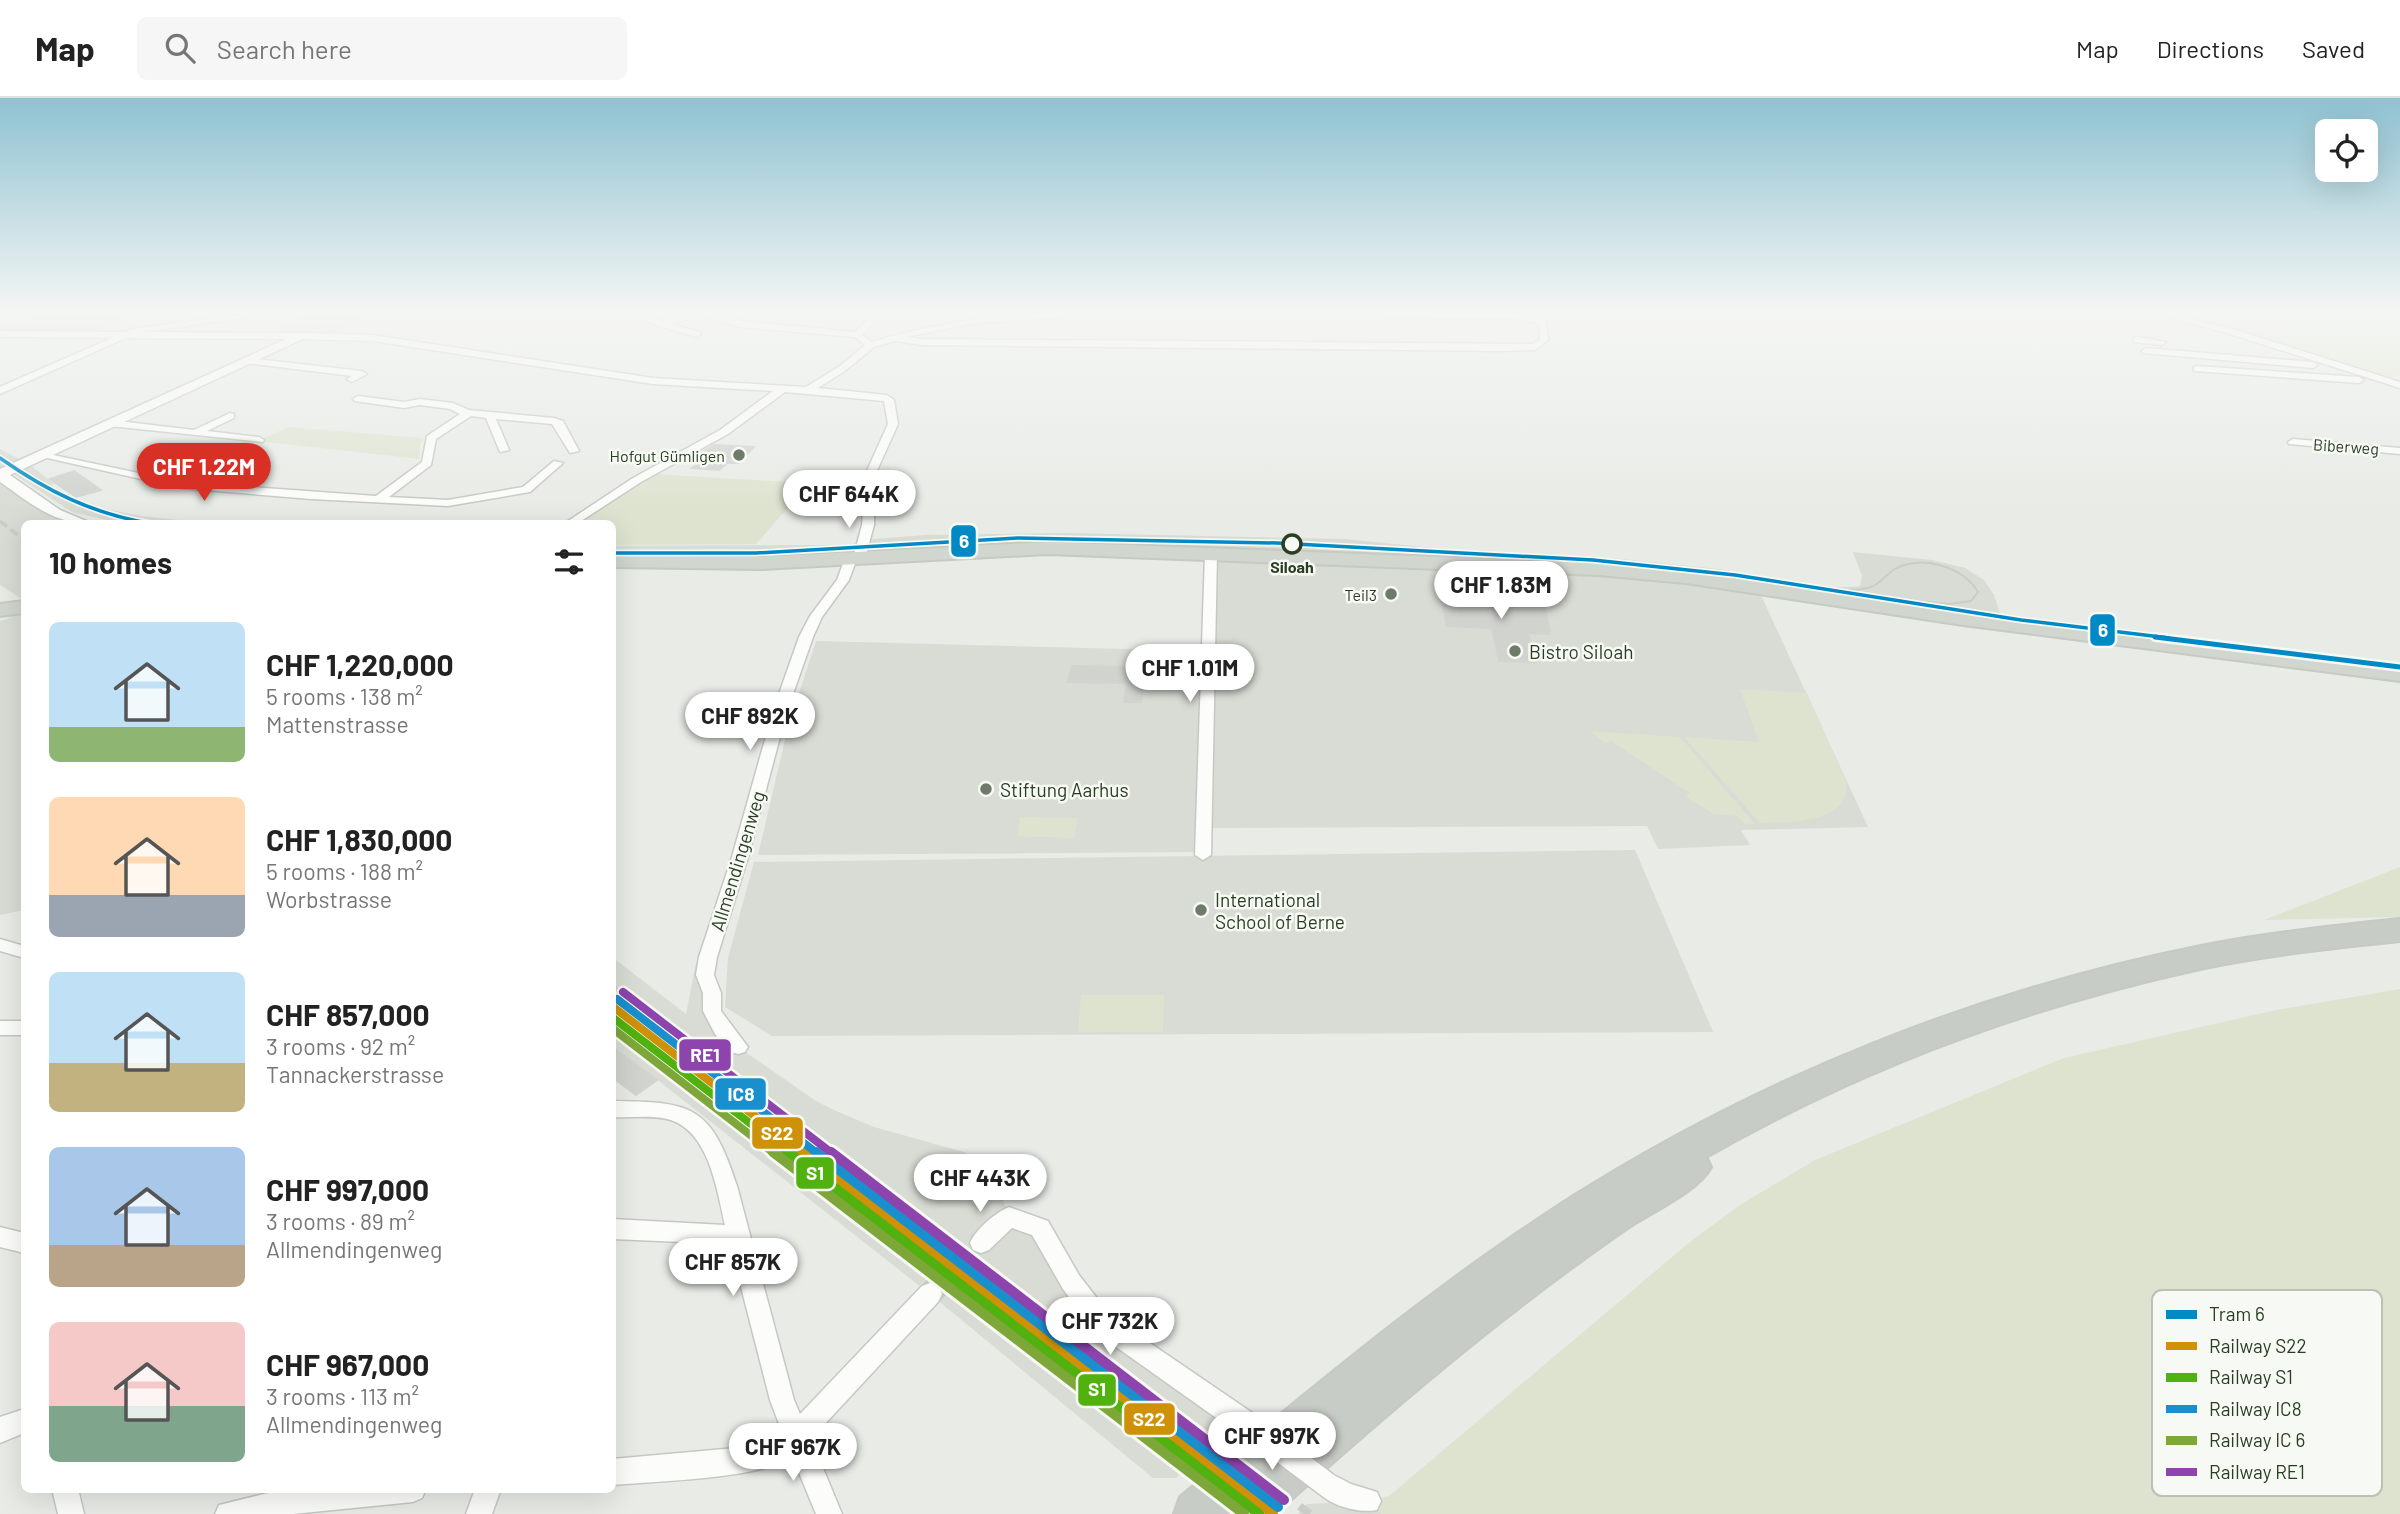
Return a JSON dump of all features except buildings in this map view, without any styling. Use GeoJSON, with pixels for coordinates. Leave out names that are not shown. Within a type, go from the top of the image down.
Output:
{"type":"FeatureCollection","features":[{"type":"Feature","properties":{"kind":"highway"},"geometry":{"type":"LineString","coordinates":[[1196,1514],[1393,1351],[1526,1252],[1647,1171],[1781,1098],[1919,1038],[2057,991],[2221,953],[2343,935],[2400,930]]}},
{"type":"Feature","properties":{"kind":"highway"},"geometry":{"type":"LineString","coordinates":[[1240,1514],[1409,1370],[1539,1270],[1660,1186],[1794,1110],[1931,1049],[2069,1003],[2233,964],[2400,941]]}},
{"type":"Feature","properties":{"kind":"main road"},"geometry":{"type":"LineString","coordinates":[[616,561],[719,564],[1046,548],[1658,574],[1963,619],[2400,674]]}},
{"type":"Feature","properties":{"kind":"main road"},"geometry":{"type":"LineString","coordinates":[[0,608],[21,607]]}},
{"type":"Feature","properties":{"kind":"street"},"geometry":{"type":"LineString","coordinates":[[0,391],[28,378]]}},
{"type":"Feature","properties":{"kind":"street"},"geometry":{"type":"LineString","coordinates":[[75,520],[55,513],[0,475],[210,378]]}},
{"type":"Feature","properties":{"kind":"street"},"geometry":{"type":"LineString","coordinates":[[634,378],[808,390],[827,378]]}},
{"type":"Feature","properties":{"kind":"street"},"geometry":{"type":"LineString","coordinates":[[2330,378],[2387,382],[2400,378]]}},
{"type":"Feature","properties":{"kind":"street"},"geometry":{"type":"LineString","coordinates":[[2375,378],[2400,386]]}},
{"type":"Feature","properties":{"kind":"street"},"geometry":{"type":"LineString","coordinates":[[576,520],[637,480],[724,432],[782,389]]}},
{"type":"Feature","properties":{"kind":"street","name":"Allmendingenweg"},"geometry":{"type":"LineString","coordinates":[[738,1047],[722,1029],[712,1012],[712,993],[705,975],[708,957],[740,857],[780,711],[806,637],[816,616],[843,580],[868,525],[870,475],[893,424],[891,406],[887,399],[808,390]]}},
{"type":"Feature","properties":{"kind":"street"},"geometry":{"type":"LineString","coordinates":[[358,399],[404,405],[420,402],[453,406],[458,411],[559,423],[574,451]]}},
{"type":"Feature","properties":{"kind":"street"},"geometry":{"type":"LineString","coordinates":[[378,500],[427,463],[431,438],[469,412]]}},
{"type":"Feature","properties":{"kind":"street"},"geometry":{"type":"LineString","coordinates":[[490,415],[503,450]]}},
{"type":"Feature","properties":{"kind":"street"},"geometry":{"type":"LineString","coordinates":[[195,433],[230,416]]}},
{"type":"Feature","properties":{"kind":"street"},"geometry":{"type":"LineString","coordinates":[[110,423],[259,440]]}},
{"type":"Feature","properties":{"kind":"street","name":"Biberweg"},"geometry":{"type":"LineString","coordinates":[[2293,442],[2400,451]]}},
{"type":"Feature","properties":{"kind":"street"},"geometry":{"type":"LineString","coordinates":[[39,455],[181,485],[448,503],[526,490],[558,463]]}},
{"type":"Feature","properties":{"kind":"street"},"geometry":{"type":"LineString","coordinates":[[1203,855],[1211,554]]}},
{"type":"Feature","properties":{"kind":"street"},"geometry":{"type":"LineString","coordinates":[[0,1028],[21,1028]]}},
{"type":"Feature","properties":{"kind":"street"},"geometry":{"type":"LineString","coordinates":[[616,1109],[663,1110],[683,1116],[704,1132],[721,1169],[782,1400],[830,1514]]}},
{"type":"Feature","properties":{"kind":"street"},"geometry":{"type":"LineString","coordinates":[[981,1243],[1009,1217],[1040,1228],[1071,1282],[1094,1314],[1120,1336],[1245,1423],[1326,1484],[1346,1496],[1368,1501]]}},
{"type":"Feature","properties":{"kind":"street"},"geometry":{"type":"LineString","coordinates":[[616,1229],[739,1236]]}},
{"type":"Feature","properties":{"kind":"street"},"geometry":{"type":"LineString","coordinates":[[0,1237],[21,1242]]}},
{"type":"Feature","properties":{"kind":"street"},"geometry":{"type":"LineString","coordinates":[[616,1472],[747,1460],[775,1454],[797,1436],[930,1294]]}},
{"type":"Feature","properties":{"kind":"street"},"geometry":{"type":"LineString","coordinates":[[0,1430],[21,1422]]}},
{"type":"Feature","properties":{"kind":"street"},"geometry":{"type":"LineString","coordinates":[[66,1493],[71,1514]]}},
{"type":"Feature","properties":{"kind":"street"},"geometry":{"type":"LineString","coordinates":[[228,1514],[252,1508],[368,1493]]}},
{"type":"Feature","properties":{"kind":"street"},"geometry":{"type":"LineString","coordinates":[[479,1514],[487,1493]]}},
{"type":"Feature","properties":{"kind":"shaded area"},"geometry":{"type":"Polygon","coordinates":[[[0,449],[29,464],[54,484],[49,487],[72,503],[179,520],[107,520],[72,512],[12,473],[0,473],[0,449]]]}},
{"type":"Feature","properties":{"kind":"shaded area"},"geometry":{"type":"Polygon","coordinates":[[[0,479],[59,520],[21,520],[21,598],[0,585],[0,479]]]}},
{"type":"Feature","properties":{"kind":"shaded area"},"geometry":{"type":"Polygon","coordinates":[[[1065,533],[1344,539],[1463,551],[1622,559],[1718,569],[1829,587],[1860,586],[1862,576],[1853,552],[1932,560],[1965,568],[1984,580],[1994,595],[2000,614],[2400,664],[2400,669],[2002,621],[1713,575],[1578,562],[1049,542],[968,543],[767,555],[616,555],[616,546],[848,545],[874,539],[925,535],[1065,533]]]}},
{"type":"Feature","properties":{"kind":"shaded area","name":"Siloah"},"geometry":{"type":"Polygon","coordinates":[[[1230,560],[1602,575],[1760,593],[1868,827],[1741,830],[1750,845],[1658,849],[1647,826],[1213,828],[1216,564],[1230,560]]]}},
{"type":"Feature","properties":{"kind":"shaded area"},"geometry":{"type":"Polygon","coordinates":[[[21,614],[21,911],[0,915],[0,621],[21,614]]]}},
{"type":"Feature","properties":{"kind":"shaded area","name":"Stiftung Aarhus"},"geometry":{"type":"Polygon","coordinates":[[[816,641],[1202,651],[1198,852],[758,855],[788,727],[816,641]]]}},
{"type":"Feature","properties":{"kind":"shaded area","name":"International School of Berne"},"geometry":{"type":"Polygon","coordinates":[[[1635,850],[1713,1032],[772,1036],[725,1007],[728,958],[754,862],[1635,850]]]}},
{"type":"Feature","properties":{"kind":"shaded area"},"geometry":{"type":"Polygon","coordinates":[[[708,957],[712,993],[738,1047],[816,1101],[836,1111],[874,1127],[964,1152],[983,1164],[999,1189],[1009,1217],[1040,1228],[1071,1282],[1245,1423],[1176,1478],[1153,1478],[930,1294],[616,1047],[616,960],[686,1014],[696,963],[708,957]]]}},
{"type":"Feature","properties":{"kind":"shaded area"},"geometry":{"type":"Polygon","coordinates":[[[1368,1501],[1382,1514],[1298,1514],[1307,1504],[1368,1501]]]}},
{"type":"Feature","properties":{"kind":"green space"},"geometry":{"type":"Polygon","coordinates":[[[288,427],[424,438],[420,445],[419,459],[258,441],[288,427]]]}},
{"type":"Feature","properties":{"kind":"green space"},"geometry":{"type":"Polygon","coordinates":[[[653,474],[808,485],[756,544],[616,545],[616,520],[585,520],[653,474]]]}},
{"type":"Feature","properties":{"kind":"green space"},"geometry":{"type":"Polygon","coordinates":[[[1740,689],[1807,693],[1846,781],[1845,795],[1839,806],[1815,818],[1760,823],[1684,737],[1759,742],[1740,689]]]}},
{"type":"Feature","properties":{"kind":"green space"},"geometry":{"type":"Polygon","coordinates":[[[1590,731],[1680,737],[1755,824],[1744,824],[1738,816],[1714,814],[1686,797],[1690,793],[1611,741],[1605,743],[1590,731]]]}},
{"type":"Feature","properties":{"kind":"green space"},"geometry":{"type":"Polygon","coordinates":[[[1020,817],[1078,818],[1074,838],[1017,836],[1020,817]]]}},
{"type":"Feature","properties":{"kind":"green space"},"geometry":{"type":"Polygon","coordinates":[[[2400,867],[2400,917],[2264,920],[2400,867]]]}},
{"type":"Feature","properties":{"kind":"green space"},"geometry":{"type":"Polygon","coordinates":[[[2400,989],[2400,1514],[1382,1514],[1368,1501],[1389,1496],[1691,1241],[1740,1205],[1815,1160],[2064,1058],[2276,1010],[2400,989]]]}},
{"type":"Feature","properties":{"kind":"green space"},"geometry":{"type":"Polygon","coordinates":[[[1081,995],[1164,995],[1163,1032],[1078,1032],[1081,995]]]}},
{"type":"Feature","properties":{"kind":"tunnel"},"geometry":{"type":"LineString","coordinates":[[930,1294],[981,1243]]}},
{"type":"Feature","properties":{"kind":"tram line","name":"6"},"geometry":{"type":"LineString","coordinates":[[0,458],[36,483],[69,501],[131,520]]}},
{"type":"Feature","properties":{"kind":"tram line","name":"6"},"geometry":{"type":"LineString","coordinates":[[616,553],[756,553],[1018,538],[1277,543],[1593,560],[1735,575],[2021,620],[2400,667]]}},
{"type":"Feature","properties":{"kind":"tram line"},"geometry":{"type":"LineString","coordinates":[[1813,587],[1847,590],[1868,588],[1876,585],[1895,569],[1905,565],[1929,563],[1963,576],[1978,592],[1971,601],[1949,604],[1882,598]]}},
{"type":"Feature","properties":{"kind":"railway"},"geometry":{"type":"LineString","coordinates":[[0,521],[21,538]]}},
{"type":"Feature","properties":{"kind":"railway"},"geometry":{"type":"LineString","coordinates":[[616,990],[832,1154]]}},
{"type":"Feature","properties":{"kind":"railway"},"geometry":{"type":"LineString","coordinates":[[829,1152],[1310,1514]]}},
{"type":"Feature","properties":{"kind":"rail line","name":"RE1"},"geometry":{"type":"LineString","coordinates":[[623,992],[1284,1500]]}},
{"type":"Feature","properties":{"kind":"rail line","name":"IC8"},"geometry":{"type":"LineString","coordinates":[[617,999],[1278,1507]]}},
{"type":"Feature","properties":{"kind":"rail line","name":"S22"},"geometry":{"type":"LineString","coordinates":[[616,1009],[1273,1514]]}},
{"type":"Feature","properties":{"kind":"rail line","name":"S1"},"geometry":{"type":"LineString","coordinates":[[616,1020],[1259,1514]]}},
{"type":"Feature","properties":{"kind":"transit line"},"geometry":{"type":"LineString","coordinates":[[616,1031],[1244,1514]]}},
{"type":"Feature","properties":{"kind":"place","name":"Hofgut Gümligen"},"geometry":{"type":"Point","coordinates":[739,455]}},
{"type":"Feature","properties":{"kind":"place","name":"Siloah"},"geometry":{"type":"Point","coordinates":[1292,544]}},
{"type":"Feature","properties":{"kind":"place","name":"Teil3"},"geometry":{"type":"Point","coordinates":[1391,594]}},
{"type":"Feature","properties":{"kind":"place","name":"Bistro Siloah"},"geometry":{"type":"Point","coordinates":[1515,651]}},
{"type":"Feature","properties":{"kind":"place","name":"Stiftung Aarhus"},"geometry":{"type":"Point","coordinates":[986,789]}},
{"type":"Feature","properties":{"kind":"place","name":"International School of Berne"},"geometry":{"type":"Point","coordinates":[1201,910]}}]}
